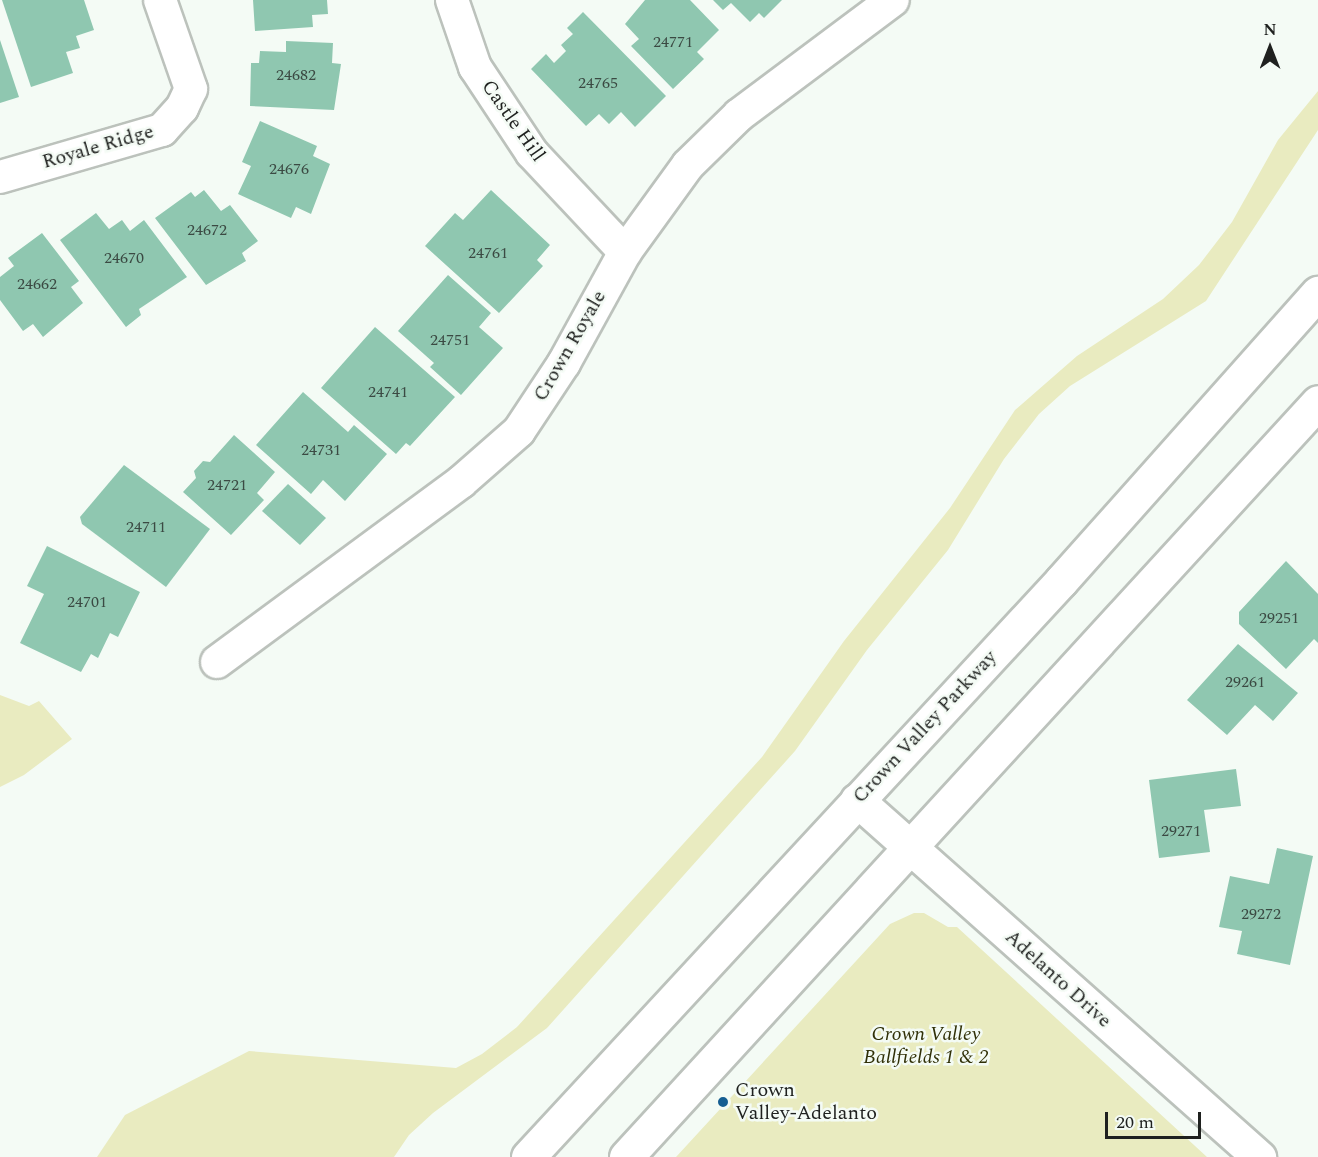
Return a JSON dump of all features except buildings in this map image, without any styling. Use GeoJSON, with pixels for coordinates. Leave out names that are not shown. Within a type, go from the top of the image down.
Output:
{"type":"FeatureCollection","features":[{"type":"Feature","properties":{"kind":"main road","name":"Crown Valley Parkway"},"geometry":{"type":"LineString","coordinates":[[528,1157],[1061,581],[1318,293]]}},
{"type":"Feature","properties":{"kind":"main road"},"geometry":{"type":"LineString","coordinates":[[626,1157],[912,848],[1318,402]]}},
{"type":"Feature","properties":{"kind":"main road","name":"Adelanto Drive"},"geometry":{"type":"LineString","coordinates":[[857,800],[1259,1157]]}},
{"type":"Feature","properties":{"kind":"street","name":"Royale Ridge"},"geometry":{"type":"LineString","coordinates":[[0,177],[162,130],[182,108],[191,89],[160,0]]}},
{"type":"Feature","properties":{"kind":"street","name":"Castle Hill"},"geometry":{"type":"LineString","coordinates":[[452,0],[475,67],[532,153],[625,252]]}},
{"type":"Feature","properties":{"kind":"street","name":"Crown Royale"},"geometry":{"type":"LineString","coordinates":[[217,662],[461,482],[519,430],[564,363],[625,252],[688,165],[739,115],[893,0]]}},
{"type":"Feature","properties":{"kind":"green space"},"geometry":{"type":"Polygon","coordinates":[[[1318,91],[1318,130],[1206,301],[1070,386],[1039,414],[1004,459],[948,550],[867,650],[795,751],[547,1028],[433,1113],[409,1135],[394,1157],[97,1157],[125,1115],[249,1051],[456,1068],[482,1054],[517,1027],[762,757],[844,641],[950,508],[1015,410],[1077,356],[1163,299],[1199,265],[1232,222],[1278,140],[1318,91]]]}},
{"type":"Feature","properties":{"kind":"green space"},"geometry":{"type":"Polygon","coordinates":[[[0,695],[29,706],[39,701],[72,739],[24,775],[0,787],[0,695]]]}},
{"type":"Feature","properties":{"kind":"green space","name":"Crown Valley Ballfields 1 & 2"},"geometry":{"type":"Polygon","coordinates":[[[914,913],[924,913],[948,927],[957,927],[1207,1157],[676,1157],[890,924],[914,913]]]}},
{"type":"Feature","properties":{"kind":"place","name":"Crown Valley-Adelanto"},"geometry":{"type":"Point","coordinates":[723,1102]}}]}
